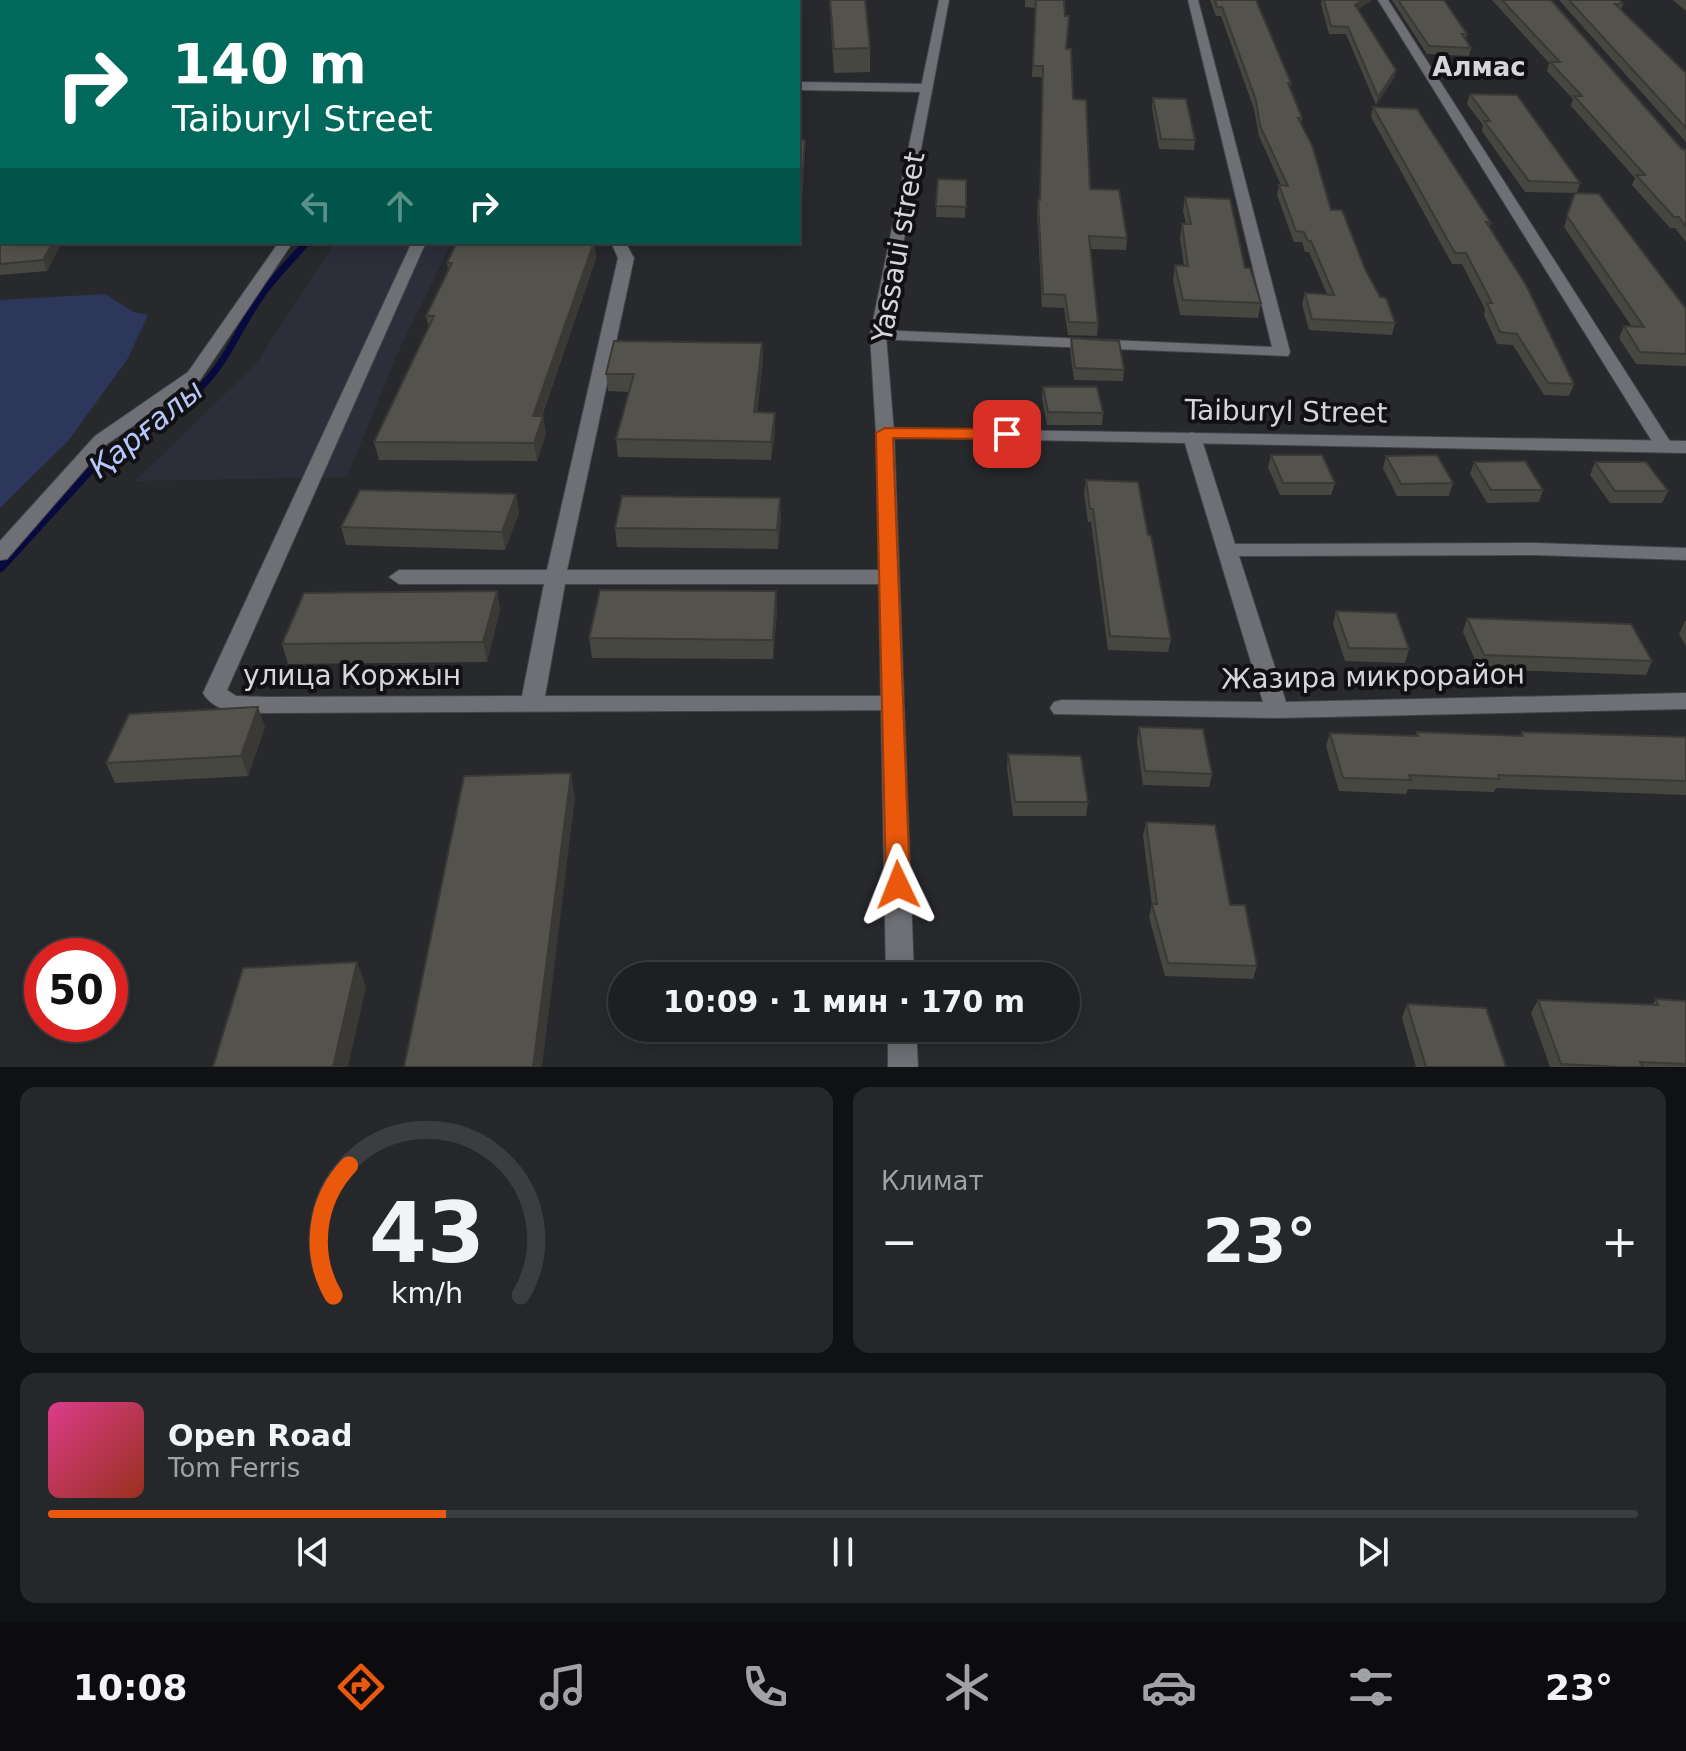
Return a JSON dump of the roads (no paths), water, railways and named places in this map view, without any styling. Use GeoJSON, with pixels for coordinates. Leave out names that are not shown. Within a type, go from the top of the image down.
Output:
{"type":"FeatureCollection","features":[{"type":"Feature","properties":{"kind":"street","name":"Yassaui street"},"geometry":{"type":"LineString","coordinates":[[900,962],[885,433],[878,335],[944,0]]}},
{"type":"Feature","properties":{"kind":"street"},"geometry":{"type":"LineString","coordinates":[[878,335],[1282,352],[1193,0]]}},
{"type":"Feature","properties":{"kind":"street"},"geometry":{"type":"LineString","coordinates":[[1383,0],[1664,446]]}},
{"type":"Feature","properties":{"kind":"street"},"geometry":{"type":"LineString","coordinates":[[800,86],[927,88]]}},
{"type":"Feature","properties":{"kind":"street"},"geometry":{"type":"LineString","coordinates":[[0,554],[101,440],[194,376],[285,244]]}},
{"type":"Feature","properties":{"kind":"street","name":"улица Коржын"},"geometry":{"type":"LineString","coordinates":[[418,244],[214,693],[231,704],[265,705],[892,704]]}},
{"type":"Feature","properties":{"kind":"street"},"geometry":{"type":"LineString","coordinates":[[532,704],[555,579],[626,258],[619,244]]}},
{"type":"Feature","properties":{"kind":"street","name":"Taiburyl Street"},"geometry":{"type":"LineString","coordinates":[[885,433],[1686,447]]}},
{"type":"Feature","properties":{"kind":"street"},"geometry":{"type":"LineString","coordinates":[[1192,437],[1277,710]]}},
{"type":"Feature","properties":{"kind":"street"},"geometry":{"type":"LineString","coordinates":[[1227,550],[1535,549],[1686,554]]}},
{"type":"Feature","properties":{"kind":"street"},"geometry":{"type":"LineString","coordinates":[[399,577],[887,577]]}},
{"type":"Feature","properties":{"kind":"street","name":"Жазира микрорайон"},"geometry":{"type":"LineString","coordinates":[[1062,708],[1277,710],[1686,701]]}},
{"type":"Feature","properties":{"kind":"street"},"geometry":{"type":"LineString","coordinates":[[902,1042],[903,1067]]}},
{"type":"Feature","properties":{"kind":"waterway","name":"Қарғалы"},"geometry":{"type":"LineString","coordinates":[[183,402],[221,363],[266,289],[305,244]]}},
{"type":"Feature","properties":{"kind":"waterway","name":"Қарғалы"},"geometry":{"type":"LineString","coordinates":[[0,568],[99,460],[186,400]]}},
{"type":"Feature","properties":{"kind":"district","name":"Алмас"},"geometry":{"type":"Point","coordinates":[1479,67]}}]}
